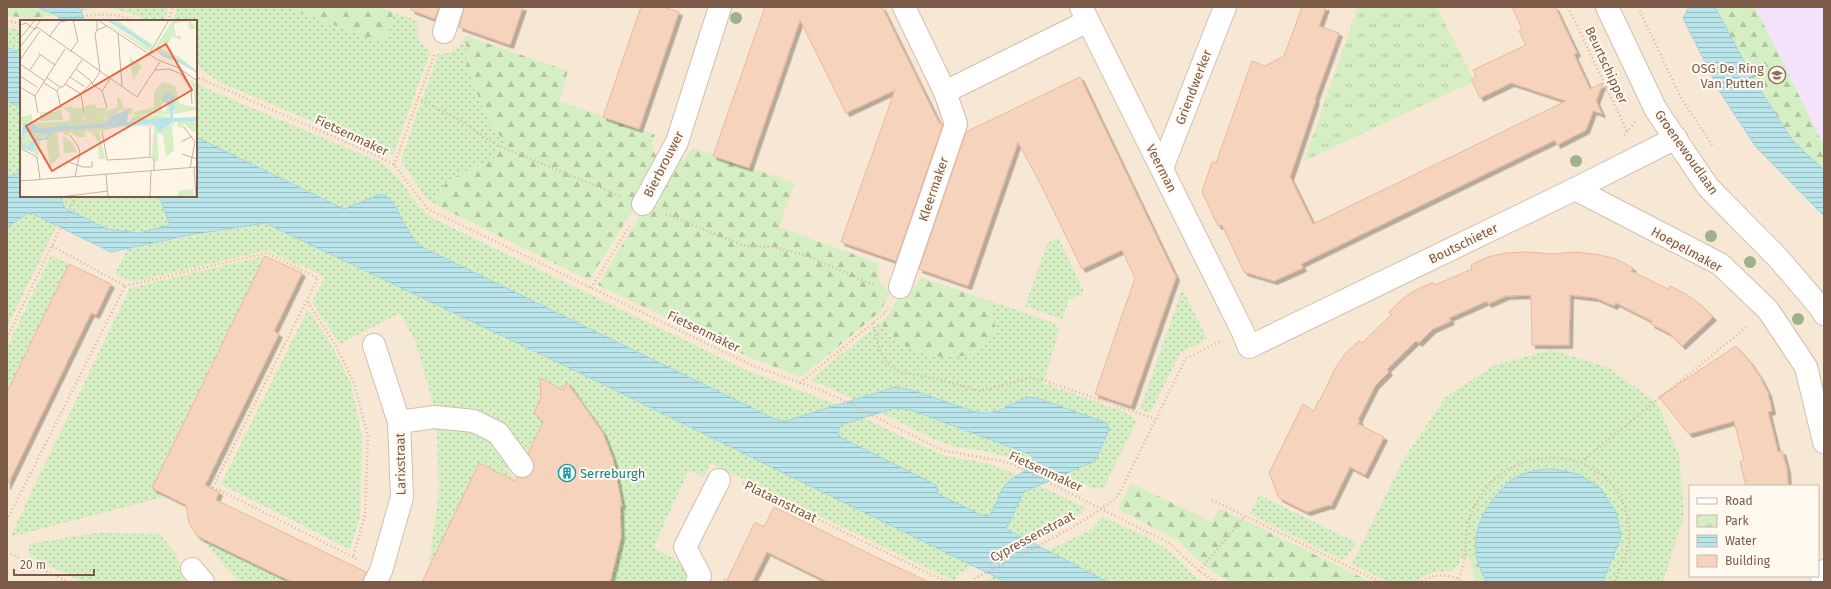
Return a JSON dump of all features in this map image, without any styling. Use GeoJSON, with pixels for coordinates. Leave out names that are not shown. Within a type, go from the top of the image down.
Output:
{"type":"FeatureCollection","features":[{"type":"Feature","properties":{"kind":"street"},"geometry":{"type":"LineString","coordinates":[[444,32],[452,7]]}},
{"type":"Feature","properties":{"kind":"street","name":"Bierbrouwer"},"geometry":{"type":"LineString","coordinates":[[642,204],[677,142],[720,7]]}},
{"type":"Feature","properties":{"kind":"street","name":"Kleermaker"},"geometry":{"type":"LineString","coordinates":[[900,287],[956,124],[946,92],[904,7]]}},
{"type":"Feature","properties":{"kind":"street","name":"Griendwerker"},"geometry":{"type":"LineString","coordinates":[[1162,168],[1225,7]]}},
{"type":"Feature","properties":{"kind":"street","name":"Groenewoudlaan"},"geometry":{"type":"LineString","coordinates":[[1607,7],[1656,110],[1708,187],[1780,259],[1824,314]]}},
{"type":"Feature","properties":{"kind":"street"},"geometry":{"type":"LineString","coordinates":[[946,92],[1084,14]]}},
{"type":"Feature","properties":{"kind":"street","name":"Veerman"},"geometry":{"type":"LineString","coordinates":[[1084,14],[1246,338]]}},
{"type":"Feature","properties":{"kind":"street","name":"Boutschieter"},"geometry":{"type":"LineString","coordinates":[[1246,338],[1575,189],[1676,138]]}},
{"type":"Feature","properties":{"kind":"street","name":"Hoepelmaker"},"geometry":{"type":"LineString","coordinates":[[1575,189],[1720,264],[1768,310],[1806,367],[1824,442]]}},
{"type":"Feature","properties":{"kind":"street","name":"Larixstraat"},"geometry":{"type":"LineString","coordinates":[[374,345],[399,422],[402,497],[378,577]]}},
{"type":"Feature","properties":{"kind":"street"},"geometry":{"type":"LineString","coordinates":[[399,422],[435,417],[474,421],[498,433],[522,466]]}},
{"type":"Feature","properties":{"kind":"street"},"geometry":{"type":"LineString","coordinates":[[697,582],[700,576],[685,548],[719,480]]}},
{"type":"Feature","properties":{"kind":"street"},"geometry":{"type":"LineString","coordinates":[[1822,582],[1824,571]]}},
{"type":"Feature","properties":{"kind":"path"},"geometry":{"type":"LineString","coordinates":[[168,20],[173,7]]}},
{"type":"Feature","properties":{"kind":"path","name":"Beurtschipper"},"geometry":{"type":"LineString","coordinates":[[1568,7],[1627,131]]}},
{"type":"Feature","properties":{"kind":"path","name":"Groenewoudlaan"},"geometry":{"type":"LineString","coordinates":[[1638,7],[1682,98],[1716,152]]}},
{"type":"Feature","properties":{"kind":"path"},"geometry":{"type":"LineString","coordinates":[[58,20],[91,15],[110,15],[131,20]]}},
{"type":"Feature","properties":{"kind":"path"},"geometry":{"type":"LineString","coordinates":[[7,22],[20,24]]}},
{"type":"Feature","properties":{"kind":"path"},"geometry":{"type":"LineString","coordinates":[[394,166],[418,98],[444,32]]}},
{"type":"Feature","properties":{"kind":"path","name":"Fietsenmaker"},"geometry":{"type":"LineString","coordinates":[[197,77],[373,154],[394,166],[428,209],[749,364],[828,393],[942,450],[1010,463],[1103,508],[1169,543],[1199,571],[1216,582]]}},
{"type":"Feature","properties":{"kind":"path"},"geometry":{"type":"LineString","coordinates":[[418,98],[461,121],[496,145],[642,204],[718,237],[746,246],[774,247],[808,256],[869,283],[900,287],[885,313],[800,383]]}},
{"type":"Feature","properties":{"kind":"path"},"geometry":{"type":"LineString","coordinates":[[7,338],[76,197]]}},
{"type":"Feature","properties":{"kind":"path","name":"Bierbrouwer"},"geometry":{"type":"LineString","coordinates":[[591,288],[642,204]]}},
{"type":"Feature","properties":{"kind":"path"},"geometry":{"type":"LineString","coordinates":[[52,246],[125,286],[267,253],[318,278],[214,487],[353,558],[378,577]]}},
{"type":"Feature","properties":{"kind":"path"},"geometry":{"type":"LineString","coordinates":[[7,520],[125,286]]}},
{"type":"Feature","properties":{"kind":"path"},"geometry":{"type":"LineString","coordinates":[[307,301],[336,346],[354,382],[368,436],[365,516],[353,558]]}},
{"type":"Feature","properties":{"kind":"path"},"geometry":{"type":"LineString","coordinates":[[1581,462],[1768,310]]}},
{"type":"Feature","properties":{"kind":"path"},"geometry":{"type":"LineString","coordinates":[[873,323],[879,349],[887,363],[900,372],[938,379],[980,391],[1030,378],[1046,381],[1155,419]]}},
{"type":"Feature","properties":{"kind":"path"},"geometry":{"type":"LineString","coordinates":[[1103,508],[1118,496],[1186,358],[1246,338]]}},
{"type":"Feature","properties":{"kind":"path"},"geometry":{"type":"LineString","coordinates":[[1458,578],[1462,571],[1465,556],[1469,521],[1480,496],[1489,485],[1503,473],[1519,464],[1550,457],[1570,459],[1581,462],[1596,470],[1608,480],[1618,492],[1626,509],[1629,523],[1628,548],[1614,582]]}},
{"type":"Feature","properties":{"kind":"path","name":"Plataanstraat"},"geometry":{"type":"LineString","coordinates":[[719,480],[729,476],[947,582]]}},
{"type":"Feature","properties":{"kind":"path"},"geometry":{"type":"LineString","coordinates":[[1212,500],[1380,582]]}},
{"type":"Feature","properties":{"kind":"path","name":"Cypressenstraat"},"geometry":{"type":"LineString","coordinates":[[972,582],[974,579],[1052,538],[1103,508]]}},
{"type":"Feature","properties":{"kind":"path"},"geometry":{"type":"LineString","coordinates":[[1199,571],[1245,516]]}},
{"type":"Feature","properties":{"kind":"path"},"geometry":{"type":"LineString","coordinates":[[7,552],[68,582]]}},
{"type":"Feature","properties":{"kind":"path"},"geometry":{"type":"LineString","coordinates":[[1422,582],[1435,576],[1447,575],[1458,578],[1463,582]]}},
{"type":"Feature","properties":{"kind":"shaded area"},"geometry":{"type":"Polygon","coordinates":[[[7,7],[1824,7],[1824,582],[7,582],[7,7]]]}},
{"type":"Feature","properties":{"kind":"shaded area","name":"OSG De Ring Van Putten"},"geometry":{"type":"Polygon","coordinates":[[[1689,7],[1824,7],[1824,195],[1689,7]]]}},
{"type":"Feature","properties":{"kind":"green space"},"geometry":{"type":"Polygon","coordinates":[[[7,7],[37,7],[56,15],[32,18],[13,17],[7,15],[7,7]]]}},
{"type":"Feature","properties":{"kind":"green space"},"geometry":{"type":"Polygon","coordinates":[[[81,7],[169,7],[164,20],[146,20],[134,14],[111,8],[95,8],[81,11],[81,7]]]}},
{"type":"Feature","properties":{"kind":"green space"},"geometry":{"type":"Polygon","coordinates":[[[178,7],[287,7],[384,44],[395,13],[418,21],[417,30],[420,42],[430,52],[393,155],[219,82],[197,66],[197,20],[173,20],[178,7]]]}},
{"type":"Feature","properties":{"kind":"green space"},"geometry":{"type":"Polygon","coordinates":[[[287,7],[377,7],[395,13],[384,44],[287,7]]]}},
{"type":"Feature","properties":{"kind":"green space"},"geometry":{"type":"Polygon","coordinates":[[[1358,7],[1437,7],[1474,81],[1304,161],[1358,7]]]}},
{"type":"Feature","properties":{"kind":"green space"},"geometry":{"type":"Polygon","coordinates":[[[1715,7],[1755,7],[1821,140],[1824,143],[1824,170],[1793,141],[1757,85],[1715,7]]]}},
{"type":"Feature","properties":{"kind":"green space"},"geometry":{"type":"Polygon","coordinates":[[[7,28],[20,30],[20,54],[7,47],[7,28]]]}},
{"type":"Feature","properties":{"kind":"green space"},"geometry":{"type":"Polygon","coordinates":[[[466,36],[467,69],[489,122],[504,141],[493,160],[468,170],[446,182],[434,204],[425,197],[401,160],[438,54],[452,52],[459,47],[466,36]]]}},
{"type":"Feature","properties":{"kind":"green space"},"geometry":{"type":"Polygon","coordinates":[[[466,36],[568,71],[559,101],[655,135],[652,147],[656,156],[663,161],[589,280],[434,204],[446,182],[468,170],[493,160],[504,141],[489,122],[467,69],[466,36]]]}},
{"type":"Feature","properties":{"kind":"green space"},"geometry":{"type":"Polygon","coordinates":[[[197,83],[214,92],[380,162],[394,174],[418,204],[432,218],[748,371],[838,405],[786,421],[779,421],[420,246],[381,194],[344,209],[197,137],[197,83]]]}},
{"type":"Feature","properties":{"kind":"green space"},"geometry":{"type":"Polygon","coordinates":[[[7,101],[20,108],[20,172],[7,177],[7,101]]]}},
{"type":"Feature","properties":{"kind":"green space"},"geometry":{"type":"Polygon","coordinates":[[[693,148],[795,183],[779,227],[878,263],[877,272],[880,283],[890,292],[881,311],[801,377],[749,357],[598,285],[672,163],[684,159],[693,148]]]}},
{"type":"Feature","properties":{"kind":"green space"},"geometry":{"type":"Polygon","coordinates":[[[60,197],[159,197],[170,225],[139,233],[107,229],[65,208],[60,197]]]}},
{"type":"Feature","properties":{"kind":"green space"},"geometry":{"type":"Polygon","coordinates":[[[29,212],[57,225],[7,327],[7,228],[29,212]]]}},
{"type":"Feature","properties":{"kind":"green space"},"geometry":{"type":"Polygon","coordinates":[[[265,223],[574,370],[974,565],[958,574],[954,581],[711,463],[704,477],[689,470],[653,548],[680,563],[684,568],[688,582],[609,582],[621,537],[616,506],[621,504],[615,471],[597,425],[589,411],[566,385],[563,390],[540,379],[541,398],[534,413],[543,422],[528,454],[502,424],[478,412],[434,406],[416,343],[400,313],[340,344],[312,302],[325,277],[302,265],[301,267],[268,250],[133,282],[115,274],[128,248],[265,223]]]}},
{"type":"Feature","properties":{"kind":"green space"},"geometry":{"type":"Polygon","coordinates":[[[1058,237],[1084,292],[1069,300],[1062,319],[1025,306],[1047,244],[1058,237]]]}},
{"type":"Feature","properties":{"kind":"green space"},"geometry":{"type":"Polygon","coordinates":[[[51,256],[69,264],[7,392],[7,347],[51,256]]]}},
{"type":"Feature","properties":{"kind":"green space"},"geometry":{"type":"Polygon","coordinates":[[[265,256],[152,488],[167,496],[10,537],[130,288],[265,256]]]}},
{"type":"Feature","properties":{"kind":"green space"},"geometry":{"type":"Polygon","coordinates":[[[921,277],[990,301],[996,331],[978,353],[950,357],[929,355],[919,352],[902,344],[880,323],[887,317],[900,294],[907,293],[913,289],[921,277]]]}},
{"type":"Feature","properties":{"kind":"green space"},"geometry":{"type":"Polygon","coordinates":[[[1184,292],[1207,339],[1180,353],[1150,413],[1140,410],[1181,293],[1184,292]]]}},
{"type":"Feature","properties":{"kind":"green space"},"geometry":{"type":"Polygon","coordinates":[[[990,301],[1056,324],[1059,332],[1043,383],[1120,410],[1133,417],[1136,422],[1104,487],[1094,489],[1078,481],[1074,488],[1054,479],[1095,461],[1026,397],[1002,409],[983,413],[975,412],[895,387],[854,400],[831,388],[810,380],[880,323],[891,337],[996,331],[990,301]]]}},
{"type":"Feature","properties":{"kind":"green space"},"geometry":{"type":"Polygon","coordinates":[[[308,309],[333,348],[351,384],[362,437],[360,516],[350,549],[221,484],[308,309]]]}},
{"type":"Feature","properties":{"kind":"green space"},"geometry":{"type":"Polygon","coordinates":[[[1551,350],[1607,367],[1652,399],[1658,405],[1679,455],[1684,515],[1663,582],[1603,582],[1612,564],[1616,512],[1600,488],[1579,474],[1513,478],[1490,503],[1480,520],[1476,541],[1476,554],[1470,558],[1460,558],[1459,564],[1453,570],[1431,573],[1415,582],[1388,582],[1352,564],[1405,457],[1446,397],[1495,365],[1551,350]]]}},
{"type":"Feature","properties":{"kind":"green space"},"geometry":{"type":"Polygon","coordinates":[[[895,408],[911,410],[1029,454],[1033,457],[1030,467],[1012,458],[985,451],[957,447],[938,441],[881,413],[895,408]]]}},
{"type":"Feature","properties":{"kind":"green space"},"geometry":{"type":"Polygon","coordinates":[[[864,418],[946,456],[989,464],[1019,475],[1007,483],[996,505],[988,516],[981,515],[938,494],[840,437],[838,433],[839,428],[844,424],[864,418]]]}},
{"type":"Feature","properties":{"kind":"green space"},"geometry":{"type":"Polygon","coordinates":[[[439,425],[473,432],[495,444],[515,481],[479,463],[428,570],[439,491],[437,431],[439,425]]]}},
{"type":"Feature","properties":{"kind":"green space"},"geometry":{"type":"Polygon","coordinates":[[[1131,483],[1212,522],[1219,508],[1371,582],[1229,582],[1209,569],[1177,540],[1118,509],[1131,483]]]}},
{"type":"Feature","properties":{"kind":"green space"},"geometry":{"type":"Polygon","coordinates":[[[1040,486],[1086,508],[1080,515],[1028,540],[1006,529],[1024,492],[1040,486]]]}},
{"type":"Feature","properties":{"kind":"green space"},"geometry":{"type":"Polygon","coordinates":[[[1259,495],[1357,543],[1343,560],[1250,514],[1259,495]]]}},
{"type":"Feature","properties":{"kind":"green space"},"geometry":{"type":"Polygon","coordinates":[[[1103,517],[1159,544],[1175,556],[1202,582],[1108,582],[1047,551],[1091,530],[1103,517]]]}},
{"type":"Feature","properties":{"kind":"green space"},"geometry":{"type":"Polygon","coordinates":[[[95,533],[160,534],[176,554],[184,582],[82,582],[29,555],[29,544],[95,533]]]}},
{"type":"Feature","properties":{"kind":"green space"},"geometry":{"type":"Polygon","coordinates":[[[201,538],[292,582],[239,582],[201,538]]]}},
{"type":"Feature","properties":{"kind":"green space"},"geometry":{"type":"Polygon","coordinates":[[[1476,554],[1480,572],[1487,582],[1475,582],[1470,558],[1476,554]]]}},
{"type":"Feature","properties":{"kind":"green space"},"geometry":{"type":"Polygon","coordinates":[[[994,576],[1006,582],[982,582],[994,576]]]}},
{"type":"Feature","properties":{"kind":"water"},"geometry":{"type":"Polygon","coordinates":[[[37,7],[78,7],[85,20],[61,20],[56,15],[37,7]]]}},
{"type":"Feature","properties":{"kind":"water"},"geometry":{"type":"Polygon","coordinates":[[[1689,7],[1715,7],[1757,85],[1793,141],[1824,170],[1824,216],[1756,147],[1720,92],[1683,18],[1689,7]]]}},
{"type":"Feature","properties":{"kind":"water"},"geometry":{"type":"Polygon","coordinates":[[[7,47],[20,54],[20,108],[7,101],[7,47]]]}},
{"type":"Feature","properties":{"kind":"water"},"geometry":{"type":"Polygon","coordinates":[[[197,137],[344,209],[381,194],[386,196],[394,204],[404,224],[420,246],[779,421],[786,421],[895,387],[912,390],[975,412],[988,413],[998,411],[1026,397],[1037,398],[1107,423],[1109,430],[1095,461],[1024,492],[1006,529],[1108,582],[1006,582],[574,370],[265,223],[190,235],[111,252],[29,212],[7,228],[7,177],[20,172],[20,197],[60,197],[65,208],[107,229],[139,233],[170,225],[159,197],[197,197],[197,137]],[[895,408],[844,424],[839,428],[838,433],[840,437],[936,485],[938,494],[981,515],[988,516],[994,508],[1007,483],[1026,470],[1032,462],[1033,457],[1029,454],[911,410],[895,408]]]}},
{"type":"Feature","properties":{"kind":"water"},"geometry":{"type":"Polygon","coordinates":[[[1553,469],[1579,474],[1600,488],[1616,512],[1621,537],[1603,582],[1487,582],[1477,558],[1476,546],[1480,522],[1485,511],[1492,500],[1513,479],[1534,471],[1553,469]]]}},
{"type":"Feature","properties":{"kind":"building"},"geometry":{"type":"Polygon","coordinates":[[[412,7],[439,7],[435,19],[411,10],[412,7]]]}},
{"type":"Feature","properties":{"kind":"building"},"geometry":{"type":"Polygon","coordinates":[[[464,7],[523,7],[510,45],[459,27],[464,7]]]}},
{"type":"Feature","properties":{"kind":"building"},"geometry":{"type":"Polygon","coordinates":[[[641,7],[663,7],[679,12],[639,129],[603,117],[641,7]]]}},
{"type":"Feature","properties":{"kind":"building"},"geometry":{"type":"Polygon","coordinates":[[[765,7],[882,7],[939,123],[943,124],[896,261],[841,242],[895,90],[846,113],[800,20],[749,168],[713,156],[765,7]]]}},
{"type":"Feature","properties":{"kind":"building"},"geometry":{"type":"Polygon","coordinates":[[[1302,7],[1326,7],[1319,26],[1339,33],[1315,99],[1316,100],[1290,177],[1313,224],[1566,101],[1511,83],[1480,98],[1471,79],[1476,77],[1473,70],[1526,45],[1519,31],[1522,29],[1512,7],[1555,7],[1577,53],[1574,55],[1590,89],[1603,83],[1596,101],[1602,114],[1593,111],[1586,130],[1557,145],[1555,140],[1301,264],[1303,268],[1274,281],[1244,272],[1222,225],[1218,226],[1202,192],[1212,162],[1216,163],[1252,61],[1265,66],[1284,56],[1302,7]]]}},
{"type":"Feature","properties":{"kind":"building"},"geometry":{"type":"Polygon","coordinates":[[[1080,77],[1176,277],[1131,406],[1095,394],[1135,278],[1122,250],[1082,269],[1018,142],[968,286],[919,269],[966,132],[1080,77]]]}},
{"type":"Feature","properties":{"kind":"building"},"geometry":{"type":"Polygon","coordinates":[[[1527,252],[1552,254],[1575,252],[1600,255],[1616,259],[1633,268],[1631,271],[1668,289],[1670,286],[1686,294],[1700,304],[1713,317],[1682,346],[1669,333],[1651,324],[1652,321],[1616,303],[1614,306],[1596,298],[1570,295],[1569,345],[1532,345],[1531,295],[1506,296],[1488,304],[1487,301],[1449,318],[1451,321],[1433,329],[1419,343],[1416,341],[1387,369],[1389,372],[1375,386],[1358,420],[1360,421],[1358,424],[1384,437],[1365,475],[1350,467],[1331,506],[1329,505],[1307,512],[1279,498],[1269,473],[1303,404],[1314,411],[1336,367],[1345,354],[1359,341],[1362,343],[1391,315],[1389,312],[1402,299],[1416,290],[1433,282],[1435,285],[1472,269],[1471,265],[1488,257],[1505,253],[1527,252]]]}},
{"type":"Feature","properties":{"kind":"building"},"geometry":{"type":"Polygon","coordinates":[[[265,256],[302,273],[274,331],[279,334],[205,485],[219,492],[216,500],[366,572],[363,582],[292,582],[197,536],[189,523],[186,505],[152,488],[265,256]]]}},
{"type":"Feature","properties":{"kind":"building"},"geometry":{"type":"Polygon","coordinates":[[[69,264],[111,284],[96,315],[91,313],[7,486],[7,392],[69,264]]]}},
{"type":"Feature","properties":{"kind":"building"},"geometry":{"type":"Polygon","coordinates":[[[1736,346],[1750,362],[1768,393],[1772,411],[1768,412],[1778,452],[1782,451],[1787,469],[1788,485],[1746,485],[1740,462],[1744,460],[1734,421],[1689,434],[1659,397],[1736,346]]]}},
{"type":"Feature","properties":{"kind":"building","name":"Serreburgh"},"geometry":{"type":"Polygon","coordinates":[[[540,378],[563,390],[567,382],[603,433],[613,459],[622,506],[620,506],[621,537],[610,582],[422,582],[479,463],[515,481],[517,477],[523,478],[529,476],[533,471],[534,464],[528,453],[543,422],[534,413],[541,398],[540,378]]]}},
{"type":"Feature","properties":{"kind":"building"},"geometry":{"type":"Polygon","coordinates":[[[774,507],[929,582],[828,582],[767,552],[752,582],[726,582],[755,522],[764,527],[774,507]]]}},
{"type":"Feature","properties":{"kind":"place","name":"OSG De Ring Van Putten"},"geometry":{"type":"Point","coordinates":[1777,75]}},
{"type":"Feature","properties":{"kind":"place","name":"Serreburgh"},"geometry":{"type":"Point","coordinates":[567,473]}}]}
